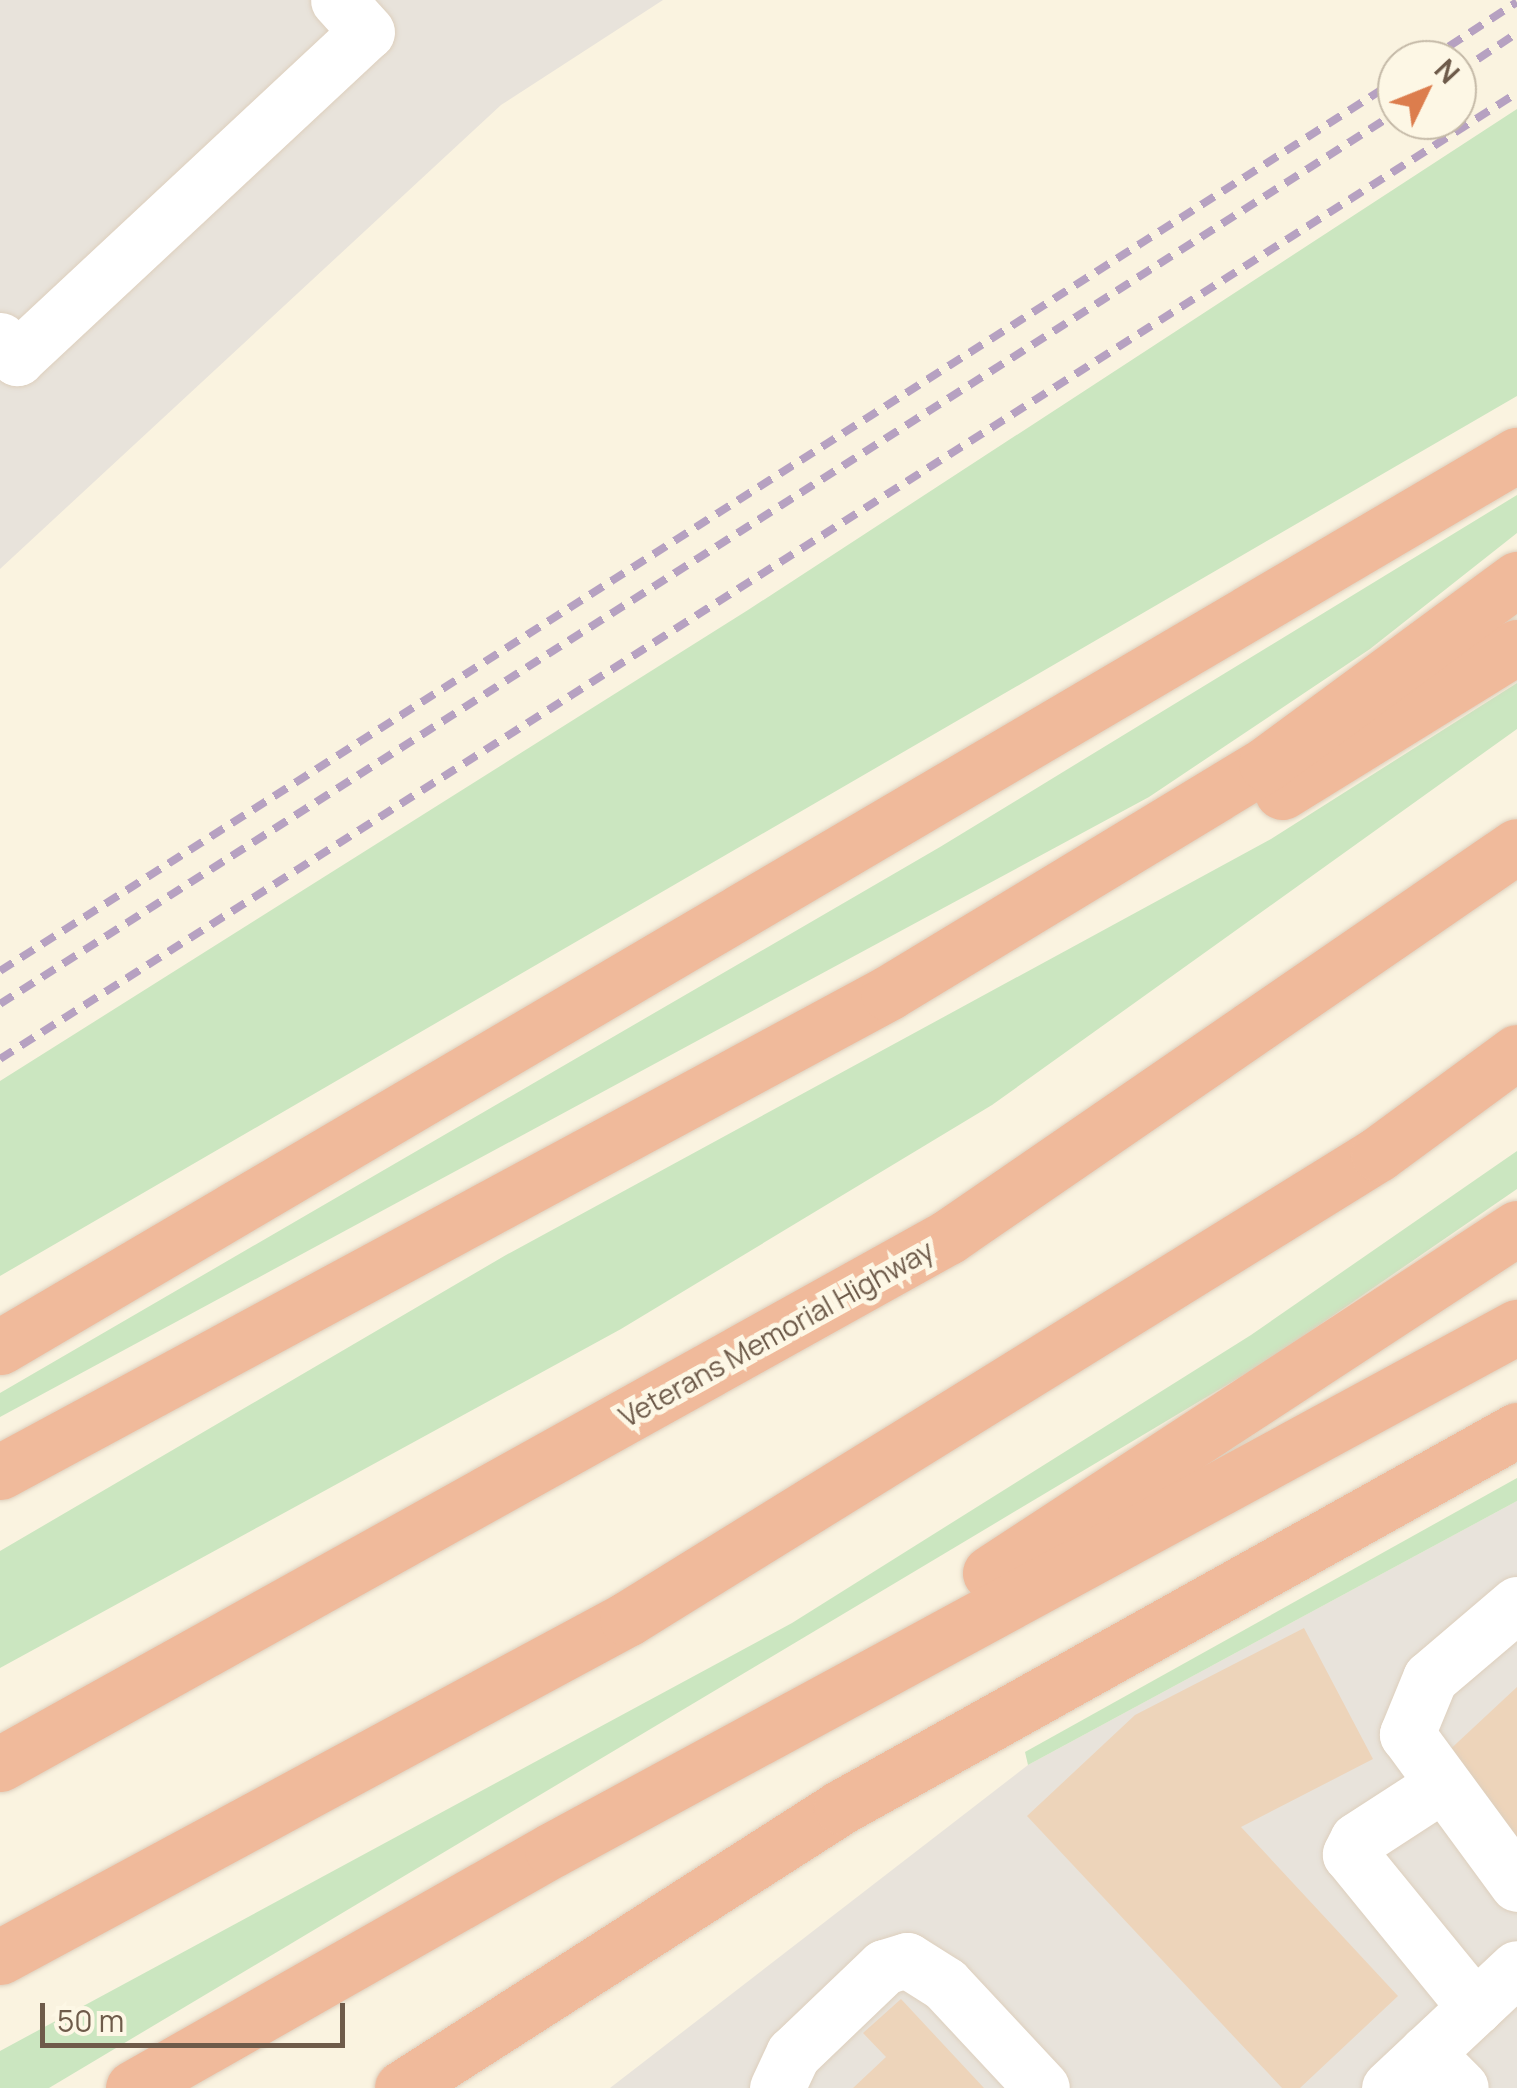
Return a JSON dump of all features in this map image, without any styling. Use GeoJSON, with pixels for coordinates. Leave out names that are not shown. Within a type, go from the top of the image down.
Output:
{"type":"FeatureCollection","features":[{"type":"Feature","properties":{"kind":"highway"},"geometry":{"type":"LineString","coordinates":[[0,1347],[1517,454]]}},
{"type":"Feature","properties":{"kind":"highway"},"geometry":{"type":"LineString","coordinates":[[0,1472],[888,992],[1266,764],[1517,579]]}},
{"type":"Feature","properties":{"kind":"highway"},"geometry":{"type":"LineString","coordinates":[[888,992],[1132,880],[1517,647]]}},
{"type":"Feature","properties":{"kind":"highway","name":"Veterans Memorial Highway"},"geometry":{"type":"LineString","coordinates":[[0,1764],[948,1237],[1517,846]]}},
{"type":"Feature","properties":{"kind":"highway"},"geometry":{"type":"LineString","coordinates":[[0,1957],[627,1620],[1378,1154],[1517,1052]]}},
{"type":"Feature","properties":{"kind":"highway"},"geometry":{"type":"LineString","coordinates":[[552,1850],[1113,1496],[1517,1228]]}},
{"type":"Feature","properties":{"kind":"highway"},"geometry":{"type":"LineString","coordinates":[[133,2088],[552,1850],[1517,1326]]}},
{"type":"Feature","properties":{"kind":"highway"},"geometry":{"type":"LineString","coordinates":[[402,2088],[841,1807],[1517,1430]]}},
{"type":"Feature","properties":{"kind":"street"},"geometry":{"type":"LineString","coordinates":[[0,340],[17,358],[367,32],[338,0]]}},
{"type":"Feature","properties":{"kind":"street"},"geometry":{"type":"LineString","coordinates":[[1517,1604],[1430,1678],[1407,1734],[1440,1786],[1517,1884]]}},
{"type":"Feature","properties":{"kind":"street"},"geometry":{"type":"LineString","coordinates":[[1440,1786],[1357,1840],[1350,1854],[1475,2007]]}},
{"type":"Feature","properties":{"kind":"street"},"geometry":{"type":"LineString","coordinates":[[777,2088],[793,2054],[884,1968],[907,1960],[945,1984],[1042,2088]]}},
{"type":"Feature","properties":{"kind":"street"},"geometry":{"type":"LineString","coordinates":[[1426,2076],[1475,2007],[1517,1968]]}},
{"type":"Feature","properties":{"kind":"shaded area"},"geometry":{"type":"Polygon","coordinates":[[[0,0],[663,0],[501,105],[0,569],[0,0]]]}},
{"type":"Feature","properties":{"kind":"shaded area"},"geometry":{"type":"Polygon","coordinates":[[[1517,1501],[1517,2088],[610,2088],[1028,1765],[1517,1501]]]}},
{"type":"Feature","properties":{"kind":"green space"},"geometry":{"type":"Polygon","coordinates":[[[1517,109],[1517,396],[0,1276],[0,1081],[748,610],[1469,140],[1477,140],[1477,135],[1517,109]]]}},
{"type":"Feature","properties":{"kind":"green space"},"geometry":{"type":"Polygon","coordinates":[[[1517,495],[1517,533],[1370,649],[1149,797],[0,1417],[0,1393],[940,847],[1517,495]]]}},
{"type":"Feature","properties":{"kind":"green space"},"geometry":{"type":"Polygon","coordinates":[[[1517,683],[1517,729],[992,1105],[621,1329],[0,1668],[0,1551],[506,1255],[1271,839],[1517,683]]]}},
{"type":"Feature","properties":{"kind":"green space"},"geometry":{"type":"Polygon","coordinates":[[[1517,1151],[1517,1189],[1267,1361],[49,2088],[0,2088],[0,2051],[792,1623],[1251,1335],[1517,1151]]]}},
{"type":"Feature","properties":{"kind":"green space"},"geometry":{"type":"Polygon","coordinates":[[[1517,1478],[1517,1501],[1028,1765],[1025,1752],[1517,1478]]]}},
{"type":"Feature","properties":{"kind":"building"},"geometry":{"type":"Polygon","coordinates":[[[1304,1628],[1373,1759],[1241,1827],[1398,1996],[1300,2088],[1282,2088],[1027,1816],[1135,1715],[1304,1628]]]}},
{"type":"Feature","properties":{"kind":"building"},"geometry":{"type":"Polygon","coordinates":[[[1517,1687],[1517,1837],[1443,1756],[1517,1687]]]}},
{"type":"Feature","properties":{"kind":"building"},"geometry":{"type":"Polygon","coordinates":[[[901,1999],[984,2088],[853,2088],[886,2057],[863,2033],[901,1999]]]}},
{"type":"Feature","properties":{"kind":"railway"},"geometry":{"type":"LineString","coordinates":[[1459,40],[1517,2]]}},
{"type":"Feature","properties":{"kind":"railway"},"geometry":{"type":"LineString","coordinates":[[1477,60],[1517,33]]}},
{"type":"Feature","properties":{"kind":"railway"},"geometry":{"type":"LineString","coordinates":[[0,971],[1377,93]]}},
{"type":"Feature","properties":{"kind":"railway"},"geometry":{"type":"LineString","coordinates":[[0,1059],[1517,93]]}},
{"type":"Feature","properties":{"kind":"railway"},"geometry":{"type":"LineString","coordinates":[[0,1004],[1377,125]]}}]}
